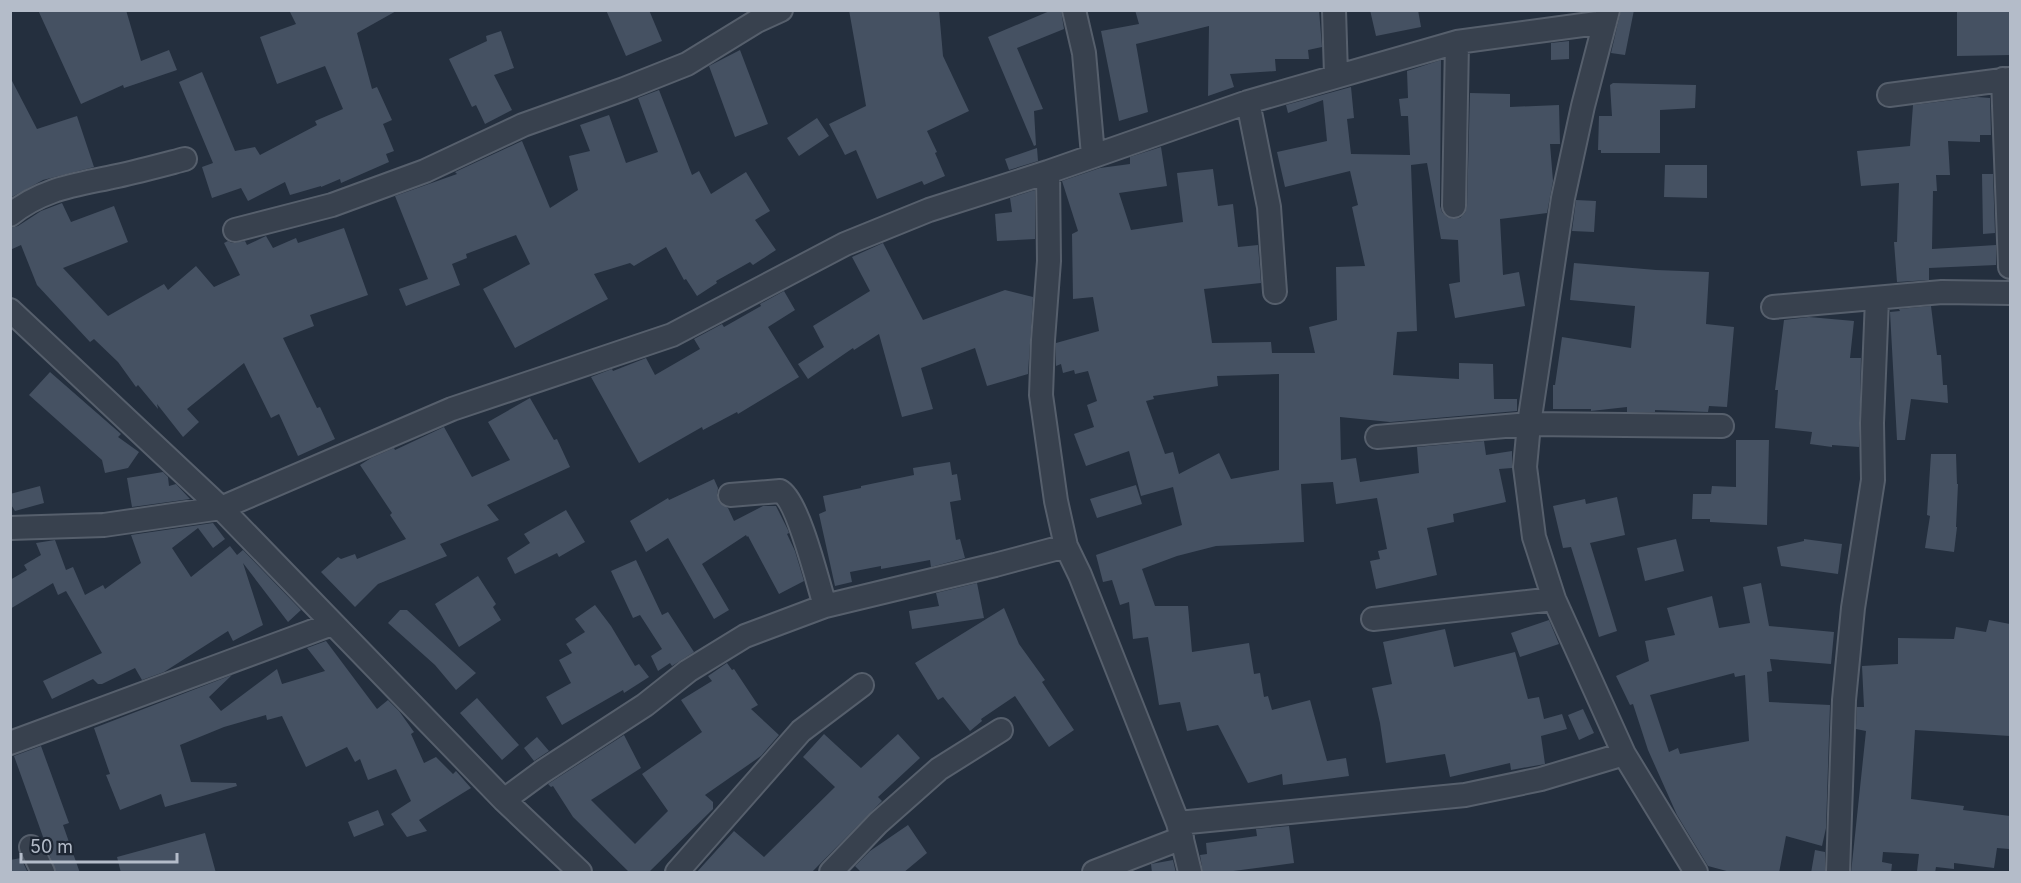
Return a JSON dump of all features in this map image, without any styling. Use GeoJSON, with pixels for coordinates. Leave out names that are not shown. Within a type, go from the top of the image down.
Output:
{"type":"FeatureCollection","features":[{"type":"Feature","properties":{"kind":"street"},"geometry":{"type":"LineString","coordinates":[[235,230],[332,205],[425,171],[523,125],[687,64],[757,21],[781,10]]}},
{"type":"Feature","properties":{"kind":"street"},"geometry":{"type":"LineString","coordinates":[[1074,10],[1084,53],[1093,155]]}},
{"type":"Feature","properties":{"kind":"street"},"geometry":{"type":"LineString","coordinates":[[1334,10],[1336,75]]}},
{"type":"Feature","properties":{"kind":"street"},"geometry":{"type":"LineString","coordinates":[[10,528],[104,525],[221,508],[452,409],[672,335],[845,244],[929,210],[1248,102],[1336,75],[1457,42],[1606,16],[1563,198],[1529,424],[1525,467],[1534,537],[1554,599],[1624,754],[1696,873]]}},
{"type":"Feature","properties":{"kind":"street"},"geometry":{"type":"LineString","coordinates":[[1454,206],[1457,42]]}},
{"type":"Feature","properties":{"kind":"street"},"geometry":{"type":"LineString","coordinates":[[1888,95],[2007,79],[2010,267]]}},
{"type":"Feature","properties":{"kind":"street"},"geometry":{"type":"LineString","coordinates":[[1248,102],[1269,207],[1275,292]]}},
{"type":"Feature","properties":{"kind":"street"},"geometry":{"type":"LineString","coordinates":[[10,215],[27,202],[65,187],[185,159]]}},
{"type":"Feature","properties":{"kind":"street"},"geometry":{"type":"LineString","coordinates":[[1048,171],[1049,261],[1042,340],[1041,395],[1056,501],[1066,546],[1080,575],[1180,830],[1190,873]]}},
{"type":"Feature","properties":{"kind":"street"},"geometry":{"type":"LineString","coordinates":[[1773,307],[1942,292],[2010,293]]}},
{"type":"Feature","properties":{"kind":"street"},"geometry":{"type":"LineString","coordinates":[[1838,873],[1844,700],[1853,608],[1873,480],[1872,423],[1877,298]]}},
{"type":"Feature","properties":{"kind":"street"},"geometry":{"type":"LineString","coordinates":[[10,310],[221,508],[504,800],[580,873]]}},
{"type":"Feature","properties":{"kind":"street"},"geometry":{"type":"LineString","coordinates":[[1377,437],[1529,424],[1722,426]]}},
{"type":"Feature","properties":{"kind":"street"},"geometry":{"type":"LineString","coordinates":[[730,495],[780,491],[786,494],[803,533],[825,606]]}},
{"type":"Feature","properties":{"kind":"street"},"geometry":{"type":"LineString","coordinates":[[504,800],[542,772],[645,705],[688,671],[745,636],[825,606],[1066,546]]}},
{"type":"Feature","properties":{"kind":"street"},"geometry":{"type":"LineString","coordinates":[[1373,619],[1554,599]]}},
{"type":"Feature","properties":{"kind":"street"},"geometry":{"type":"LineString","coordinates":[[10,743],[332,624]]}},
{"type":"Feature","properties":{"kind":"street"},"geometry":{"type":"LineString","coordinates":[[677,873],[801,731],[862,685]]}},
{"type":"Feature","properties":{"kind":"street"},"geometry":{"type":"LineString","coordinates":[[831,873],[878,823],[939,769],[1001,730]]}},
{"type":"Feature","properties":{"kind":"street"},"geometry":{"type":"LineString","coordinates":[[1094,873],[1180,830],[1465,795],[1541,779],[1624,754]]}},
{"type":"Feature","properties":{"kind":"street"},"geometry":{"type":"LineString","coordinates":[[31,847],[43,873]]}},
{"type":"Feature","properties":{"kind":"building"},"geometry":{"type":"Polygon","coordinates":[[[38,10],[126,10],[141,61],[169,50],[177,70],[124,88],[123,85],[81,104],[38,10]]]}},
{"type":"Feature","properties":{"kind":"building"},"geometry":{"type":"Polygon","coordinates":[[[289,10],[398,10],[357,33],[372,89],[377,87],[392,120],[383,124],[394,151],[386,154],[389,162],[341,183],[340,179],[321,187],[290,195],[285,182],[248,201],[241,188],[212,198],[202,167],[213,163],[179,82],[202,72],[235,151],[255,147],[260,155],[317,125],[315,121],[343,109],[325,66],[277,84],[260,37],[296,24],[289,10]]]}},
{"type":"Feature","properties":{"kind":"building"},"geometry":{"type":"Polygon","coordinates":[[[606,10],[649,10],[662,41],[626,56],[606,10]]]}},
{"type":"Feature","properties":{"kind":"building"},"geometry":{"type":"Polygon","coordinates":[[[849,10],[939,10],[943,56],[969,111],[927,131],[945,176],[924,185],[922,181],[877,199],[856,150],[845,155],[829,124],[866,106],[849,10]]]}},
{"type":"Feature","properties":{"kind":"building"},"geometry":{"type":"Polygon","coordinates":[[[1052,10],[1061,10],[1064,29],[1017,48],[1043,109],[1034,111],[1036,145],[1034,146],[988,37],[1052,10]]]}},
{"type":"Feature","properties":{"kind":"building"},"geometry":{"type":"Polygon","coordinates":[[[1135,10],[1319,10],[1322,47],[1308,50],[1309,59],[1275,59],[1276,71],[1230,74],[1234,87],[1208,96],[1209,26],[1136,44],[1148,112],[1119,121],[1101,31],[1139,24],[1135,10]]]}},
{"type":"Feature","properties":{"kind":"building"},"geometry":{"type":"Polygon","coordinates":[[[1370,10],[1418,10],[1421,27],[1376,36],[1370,10]]]}},
{"type":"Feature","properties":{"kind":"building"},"geometry":{"type":"Polygon","coordinates":[[[1621,10],[1634,10],[1625,55],[1611,53],[1621,10]]]}},
{"type":"Feature","properties":{"kind":"building"},"geometry":{"type":"Polygon","coordinates":[[[1957,10],[2010,10],[2010,55],[1957,56],[1957,10]]]}},
{"type":"Feature","properties":{"kind":"building"},"geometry":{"type":"Polygon","coordinates":[[[501,31],[514,68],[494,75],[512,110],[485,124],[476,105],[472,107],[449,59],[487,41],[486,36],[501,31]]]}},
{"type":"Feature","properties":{"kind":"building"},"geometry":{"type":"Polygon","coordinates":[[[1569,41],[1569,59],[1551,60],[1551,43],[1569,41]]]}},
{"type":"Feature","properties":{"kind":"building"},"geometry":{"type":"Polygon","coordinates":[[[740,50],[768,124],[735,137],[709,66],[740,50]]]}},
{"type":"Feature","properties":{"kind":"building"},"geometry":{"type":"Polygon","coordinates":[[[1441,60],[1440,206],[1447,217],[1453,219],[1460,218],[1467,207],[1470,93],[1510,94],[1510,107],[1559,105],[1560,144],[1550,144],[1553,181],[1547,213],[1500,219],[1503,275],[1519,272],[1525,306],[1455,318],[1449,284],[1460,282],[1458,240],[1441,239],[1427,163],[1411,165],[1417,331],[1397,332],[1393,375],[1459,379],[1459,363],[1493,364],[1494,399],[1517,399],[1517,411],[1390,422],[1340,417],[1341,460],[1356,458],[1360,482],[1419,473],[1417,447],[1484,441],[1486,455],[1512,451],[1512,468],[1499,469],[1506,502],[1453,514],[1454,522],[1427,528],[1437,575],[1376,589],[1370,561],[1380,559],[1378,551],[1387,549],[1377,498],[1336,504],[1333,482],[1301,484],[1304,542],[1216,546],[1177,556],[1142,569],[1155,606],[1188,606],[1192,652],[1249,643],[1254,674],[1260,673],[1264,697],[1268,696],[1272,710],[1310,700],[1327,761],[1346,758],[1349,776],[1283,785],[1282,774],[1248,783],[1218,725],[1187,731],[1180,702],[1159,705],[1148,637],[1133,639],[1129,602],[1120,605],[1112,580],[1103,582],[1096,555],[1182,525],[1173,487],[1141,496],[1129,451],[1086,466],[1074,434],[1094,427],[1087,405],[1097,401],[1088,371],[1075,374],[1074,370],[1063,373],[1061,364],[1056,366],[1056,343],[1099,331],[1093,297],[1073,299],[1072,234],[1078,231],[1062,181],[1100,168],[1130,164],[1130,157],[1161,147],[1167,186],[1119,193],[1131,230],[1183,222],[1177,173],[1213,169],[1218,206],[1233,204],[1238,247],[1258,245],[1261,283],[1204,289],[1212,343],[1271,342],[1272,353],[1315,353],[1309,327],[1337,320],[1336,267],[1365,266],[1352,207],[1358,205],[1350,171],[1285,187],[1277,152],[1327,141],[1323,100],[1288,113],[1286,105],[1351,87],[1354,118],[1347,119],[1351,154],[1410,155],[1408,116],[1401,116],[1399,99],[1408,98],[1407,71],[1441,60]],[[1279,374],[1217,376],[1218,386],[1153,396],[1154,399],[1146,401],[1165,454],[1173,452],[1179,474],[1219,453],[1231,479],[1279,470],[1279,374]]]}},
{"type":"Feature","properties":{"kind":"building"},"geometry":{"type":"Polygon","coordinates":[[[10,77],[37,129],[77,116],[94,167],[43,180],[10,198],[10,77]]]}},
{"type":"Feature","properties":{"kind":"building"},"geometry":{"type":"Polygon","coordinates":[[[1613,83],[1696,85],[1695,108],[1660,110],[1660,153],[1601,153],[1601,150],[1598,150],[1599,116],[1612,116],[1610,85],[1613,83]]]}},
{"type":"Feature","properties":{"kind":"building"},"geometry":{"type":"Polygon","coordinates":[[[659,90],[692,175],[699,171],[711,194],[746,172],[770,211],[755,220],[776,250],[753,265],[750,262],[716,281],[717,283],[697,296],[686,279],[684,280],[666,247],[634,266],[630,263],[594,274],[608,299],[515,348],[483,289],[530,264],[516,235],[466,254],[467,258],[452,264],[460,285],[406,306],[399,289],[428,279],[395,196],[457,174],[455,172],[522,141],[550,208],[578,190],[569,156],[590,151],[580,125],[609,115],[626,163],[658,152],[638,98],[659,90]]]}},
{"type":"Feature","properties":{"kind":"building"},"geometry":{"type":"Polygon","coordinates":[[[1977,97],[1990,98],[1991,135],[1980,135],[1980,142],[1948,141],[1950,175],[1936,175],[1937,191],[1933,191],[1932,249],[1996,245],[1996,265],[1929,268],[1929,280],[1897,282],[1894,242],[1897,242],[1899,183],[1861,186],[1857,151],[1910,146],[1913,105],[1977,97]]]}},
{"type":"Feature","properties":{"kind":"building"},"geometry":{"type":"Polygon","coordinates":[[[817,118],[829,136],[799,156],[787,138],[817,118]]]}},
{"type":"Feature","properties":{"kind":"building"},"geometry":{"type":"Polygon","coordinates":[[[1037,148],[1038,161],[1009,170],[1005,159],[1037,148]]]}},
{"type":"Feature","properties":{"kind":"building"},"geometry":{"type":"Polygon","coordinates":[[[1665,165],[1707,165],[1707,198],[1664,197],[1665,165]]]}},
{"type":"Feature","properties":{"kind":"building"},"geometry":{"type":"Polygon","coordinates":[[[1982,174],[1993,174],[1995,233],[1983,234],[1982,174]]]}},
{"type":"Feature","properties":{"kind":"building"},"geometry":{"type":"Polygon","coordinates":[[[1035,190],[1035,239],[997,241],[995,214],[1012,212],[1010,198],[1035,190]]]}},
{"type":"Feature","properties":{"kind":"building"},"geometry":{"type":"Polygon","coordinates":[[[1576,200],[1596,201],[1594,232],[1572,231],[1576,200]]]}},
{"type":"Feature","properties":{"kind":"building"},"geometry":{"type":"Polygon","coordinates":[[[62,203],[71,222],[114,206],[128,242],[63,268],[108,316],[164,284],[168,290],[196,266],[214,287],[240,275],[224,243],[228,241],[232,243],[245,241],[247,245],[266,236],[273,248],[296,238],[298,243],[344,228],[368,295],[310,315],[314,326],[283,338],[317,408],[320,407],[335,439],[298,456],[279,414],[271,418],[244,363],[187,409],[199,422],[183,437],[157,404],[158,409],[138,385],[136,387],[118,362],[94,339],[90,342],[37,285],[21,245],[10,250],[10,228],[18,226],[41,211],[62,203]]]}},
{"type":"Feature","properties":{"kind":"building"},"geometry":{"type":"Polygon","coordinates":[[[883,243],[923,320],[1005,290],[1033,297],[1028,374],[987,386],[975,348],[921,368],[933,409],[902,417],[879,334],[854,350],[853,348],[808,379],[798,364],[824,347],[813,326],[870,291],[852,257],[883,243]]]}},
{"type":"Feature","properties":{"kind":"building"},"geometry":{"type":"Polygon","coordinates":[[[1574,263],[1709,272],[1706,324],[1734,327],[1727,407],[1709,406],[1708,412],[1655,410],[1655,412],[1627,412],[1627,407],[1591,411],[1591,409],[1553,409],[1553,385],[1555,385],[1562,337],[1631,348],[1635,306],[1570,300],[1574,263]]]}},
{"type":"Feature","properties":{"kind":"building"},"geometry":{"type":"Polygon","coordinates":[[[784,291],[795,310],[768,327],[799,377],[738,414],[737,412],[703,430],[702,427],[639,463],[591,377],[646,358],[655,375],[700,349],[694,339],[722,324],[724,327],[784,291]]]}},
{"type":"Feature","properties":{"kind":"building"},"geometry":{"type":"Polygon","coordinates":[[[1931,306],[1937,355],[1941,355],[1943,385],[1947,385],[1948,403],[1911,399],[1905,440],[1897,440],[1890,312],[1931,306]]]}},
{"type":"Feature","properties":{"kind":"building"},"geometry":{"type":"Polygon","coordinates":[[[1809,317],[1854,321],[1850,358],[1861,358],[1859,447],[1810,444],[1812,432],[1775,428],[1778,390],[1775,390],[1784,320],[1809,317]]]}},
{"type":"Feature","properties":{"kind":"building"},"geometry":{"type":"Polygon","coordinates":[[[50,372],[121,434],[118,437],[139,452],[128,468],[105,473],[102,460],[29,395],[50,372]]]}},
{"type":"Feature","properties":{"kind":"building"},"geometry":{"type":"Polygon","coordinates":[[[530,398],[554,440],[557,439],[570,467],[487,505],[499,520],[440,544],[447,556],[378,584],[355,607],[321,572],[338,557],[341,559],[355,554],[357,559],[406,539],[390,515],[392,513],[360,465],[371,458],[394,448],[395,450],[444,427],[472,477],[510,460],[488,422],[530,398]]]}},
{"type":"Feature","properties":{"kind":"building"},"geometry":{"type":"Polygon","coordinates":[[[1736,440],[1769,440],[1767,525],[1692,519],[1693,494],[1711,494],[1712,486],[1736,487],[1736,440]]]}},
{"type":"Feature","properties":{"kind":"building"},"geometry":{"type":"Polygon","coordinates":[[[1931,454],[1956,454],[1958,484],[1954,552],[1925,548],[1930,516],[1927,515],[1931,454]]]}},
{"type":"Feature","properties":{"kind":"building"},"geometry":{"type":"Polygon","coordinates":[[[950,462],[952,475],[957,474],[961,500],[950,502],[956,540],[960,539],[965,558],[931,567],[930,560],[850,572],[852,582],[835,586],[819,514],[826,511],[823,496],[914,475],[913,468],[950,462]]]}},
{"type":"Feature","properties":{"kind":"building"},"geometry":{"type":"Polygon","coordinates":[[[163,472],[168,477],[169,486],[176,484],[190,499],[132,507],[127,478],[163,472]]]}},
{"type":"Feature","properties":{"kind":"building"},"geometry":{"type":"Polygon","coordinates":[[[714,479],[718,488],[719,502],[728,508],[734,521],[763,506],[776,506],[788,530],[787,534],[804,581],[779,594],[746,535],[702,564],[729,610],[714,619],[668,538],[646,552],[630,521],[668,498],[669,500],[714,479]]]}},
{"type":"Feature","properties":{"kind":"building"},"geometry":{"type":"Polygon","coordinates":[[[1136,485],[1142,504],[1097,518],[1090,499],[1136,485]]]}},
{"type":"Feature","properties":{"kind":"building"},"geometry":{"type":"Polygon","coordinates":[[[40,486],[44,503],[15,511],[10,503],[10,494],[40,486]]]}},
{"type":"Feature","properties":{"kind":"building"},"geometry":{"type":"Polygon","coordinates":[[[1617,497],[1625,535],[1590,543],[1617,631],[1599,637],[1571,547],[1563,548],[1553,506],[1585,499],[1586,504],[1617,497]]]}},
{"type":"Feature","properties":{"kind":"building"},"geometry":{"type":"Polygon","coordinates":[[[566,510],[585,542],[559,557],[557,553],[515,574],[507,558],[530,543],[524,534],[566,510]]]}},
{"type":"Feature","properties":{"kind":"building"},"geometry":{"type":"Polygon","coordinates":[[[213,523],[225,539],[213,548],[198,528],[172,548],[191,577],[230,546],[237,555],[243,550],[301,610],[288,622],[243,563],[263,625],[233,641],[228,631],[164,672],[142,680],[135,668],[102,684],[98,684],[93,679],[52,699],[43,681],[102,653],[66,591],[58,595],[53,583],[10,609],[10,580],[27,570],[24,565],[41,555],[36,543],[55,540],[66,570],[73,567],[85,595],[103,585],[105,589],[141,563],[131,535],[213,523]]]}},
{"type":"Feature","properties":{"kind":"building"},"geometry":{"type":"Polygon","coordinates":[[[1676,539],[1684,571],[1645,581],[1637,548],[1676,539]]]}},
{"type":"Feature","properties":{"kind":"building"},"geometry":{"type":"Polygon","coordinates":[[[1804,539],[1842,544],[1838,574],[1781,566],[1777,547],[1804,541],[1804,539]]]}},
{"type":"Feature","properties":{"kind":"building"},"geometry":{"type":"Polygon","coordinates":[[[636,560],[662,615],[668,612],[694,652],[672,666],[670,663],[658,671],[651,656],[662,649],[640,615],[633,618],[611,571],[636,560]]]}},
{"type":"Feature","properties":{"kind":"building"},"geometry":{"type":"Polygon","coordinates":[[[478,576],[496,604],[493,607],[501,620],[459,647],[435,604],[478,576]]]}},
{"type":"Feature","properties":{"kind":"building"},"geometry":{"type":"Polygon","coordinates":[[[977,583],[984,618],[912,629],[909,611],[939,606],[936,593],[977,583]]]}},
{"type":"Feature","properties":{"kind":"building"},"geometry":{"type":"Polygon","coordinates":[[[1761,583],[1769,626],[1834,632],[1831,664],[1770,659],[1772,671],[1767,672],[1769,702],[1830,705],[1826,828],[1822,846],[1786,836],[1779,873],[1734,873],[1708,866],[1677,815],[1648,750],[1633,704],[1630,705],[1616,676],[1649,661],[1645,641],[1675,635],[1667,608],[1712,596],[1719,628],[1750,623],[1743,587],[1761,583]],[[1734,673],[1650,695],[1669,752],[1678,748],[1680,754],[1749,741],[1745,675],[1735,677],[1734,673]]]}},
{"type":"Feature","properties":{"kind":"building"},"geometry":{"type":"Polygon","coordinates":[[[595,605],[611,626],[635,666],[639,664],[649,677],[624,693],[623,690],[562,725],[546,697],[571,683],[559,660],[572,653],[566,644],[585,632],[575,619],[595,605]]]}},
{"type":"Feature","properties":{"kind":"building"},"geometry":{"type":"Polygon","coordinates":[[[1004,608],[1019,644],[1045,680],[1042,682],[1074,730],[1049,747],[1015,696],[981,719],[982,721],[970,731],[943,697],[938,700],[915,663],[1004,608]]]}},
{"type":"Feature","properties":{"kind":"building"},"geometry":{"type":"Polygon","coordinates":[[[400,610],[407,610],[476,673],[456,690],[435,665],[388,623],[400,610]]]}},
{"type":"Feature","properties":{"kind":"building"},"geometry":{"type":"Polygon","coordinates":[[[1549,620],[1559,644],[1520,657],[1511,633],[1549,620]]]}},
{"type":"Feature","properties":{"kind":"building"},"geometry":{"type":"Polygon","coordinates":[[[1989,620],[2010,624],[2010,736],[1915,730],[1911,799],[1964,806],[1963,810],[2010,816],[2009,849],[1997,848],[1994,868],[1954,863],[1954,869],[1936,867],[1935,873],[1929,873],[1917,871],[1919,854],[1883,852],[1882,862],[1892,864],[1891,873],[1851,873],[1866,731],[1856,729],[1857,707],[1864,707],[1862,666],[1898,664],[1898,638],[1954,639],[1956,627],[1986,632],[1989,620]]]}},
{"type":"Feature","properties":{"kind":"building"},"geometry":{"type":"Polygon","coordinates":[[[1445,629],[1454,667],[1515,652],[1528,699],[1539,697],[1544,719],[1562,714],[1567,729],[1541,736],[1545,764],[1511,770],[1510,763],[1450,777],[1445,754],[1386,763],[1372,688],[1392,684],[1383,642],[1445,629]]]}},
{"type":"Feature","properties":{"kind":"building"},"geometry":{"type":"Polygon","coordinates":[[[326,641],[377,709],[388,700],[399,711],[414,732],[411,734],[424,763],[436,757],[453,774],[456,771],[471,788],[419,820],[427,831],[407,837],[391,814],[411,801],[396,769],[368,780],[360,759],[355,762],[347,747],[306,767],[282,716],[267,720],[266,715],[224,727],[180,745],[191,782],[236,783],[237,786],[165,807],[161,794],[120,810],[106,775],[110,774],[94,728],[232,675],[209,697],[221,711],[277,669],[282,684],[325,671],[307,648],[326,641]]]}},
{"type":"Feature","properties":{"kind":"building"},"geometry":{"type":"Polygon","coordinates":[[[727,663],[732,670],[734,669],[758,705],[751,709],[779,735],[761,756],[705,795],[713,802],[713,809],[648,873],[630,873],[573,817],[553,786],[548,784],[624,735],[641,768],[591,800],[635,844],[668,811],[642,774],[702,732],[681,700],[712,681],[708,676],[727,663]]]}},
{"type":"Feature","properties":{"kind":"building"},"geometry":{"type":"Polygon","coordinates":[[[477,698],[519,745],[502,760],[460,713],[477,698]]]}},
{"type":"Feature","properties":{"kind":"building"},"geometry":{"type":"Polygon","coordinates":[[[1583,709],[1594,733],[1579,740],[1568,715],[1583,709]]]}},
{"type":"Feature","properties":{"kind":"building"},"geometry":{"type":"Polygon","coordinates":[[[824,734],[861,768],[898,734],[920,758],[878,797],[882,801],[811,873],[696,873],[734,831],[764,857],[835,787],[803,757],[824,734]]]}},
{"type":"Feature","properties":{"kind":"building"},"geometry":{"type":"Polygon","coordinates":[[[537,737],[549,751],[534,761],[524,748],[537,737]]]}},
{"type":"Feature","properties":{"kind":"building"},"geometry":{"type":"Polygon","coordinates":[[[41,746],[69,823],[63,825],[80,873],[56,873],[14,756],[41,746]]]}},
{"type":"Feature","properties":{"kind":"building"},"geometry":{"type":"Polygon","coordinates":[[[378,810],[384,825],[354,837],[348,822],[378,810]]]}},
{"type":"Feature","properties":{"kind":"building"},"geometry":{"type":"Polygon","coordinates":[[[908,825],[927,853],[903,873],[862,873],[855,866],[870,851],[908,825]]]}},
{"type":"Feature","properties":{"kind":"building"},"geometry":{"type":"Polygon","coordinates":[[[1289,826],[1294,863],[1203,873],[1200,855],[1207,854],[1206,843],[1257,836],[1256,829],[1289,826]]]}},
{"type":"Feature","properties":{"kind":"building"},"geometry":{"type":"Polygon","coordinates":[[[205,833],[216,873],[121,873],[117,857],[205,833]]]}},
{"type":"Feature","properties":{"kind":"building"},"geometry":{"type":"Polygon","coordinates":[[[1815,850],[1825,852],[1825,873],[1811,873],[1815,850]]]}},
{"type":"Feature","properties":{"kind":"building"},"geometry":{"type":"Polygon","coordinates":[[[21,858],[28,873],[10,873],[10,860],[21,858]]]}},
{"type":"Feature","properties":{"kind":"building"},"geometry":{"type":"Polygon","coordinates":[[[1173,860],[1176,873],[1152,873],[1151,864],[1173,860]]]}}]}
